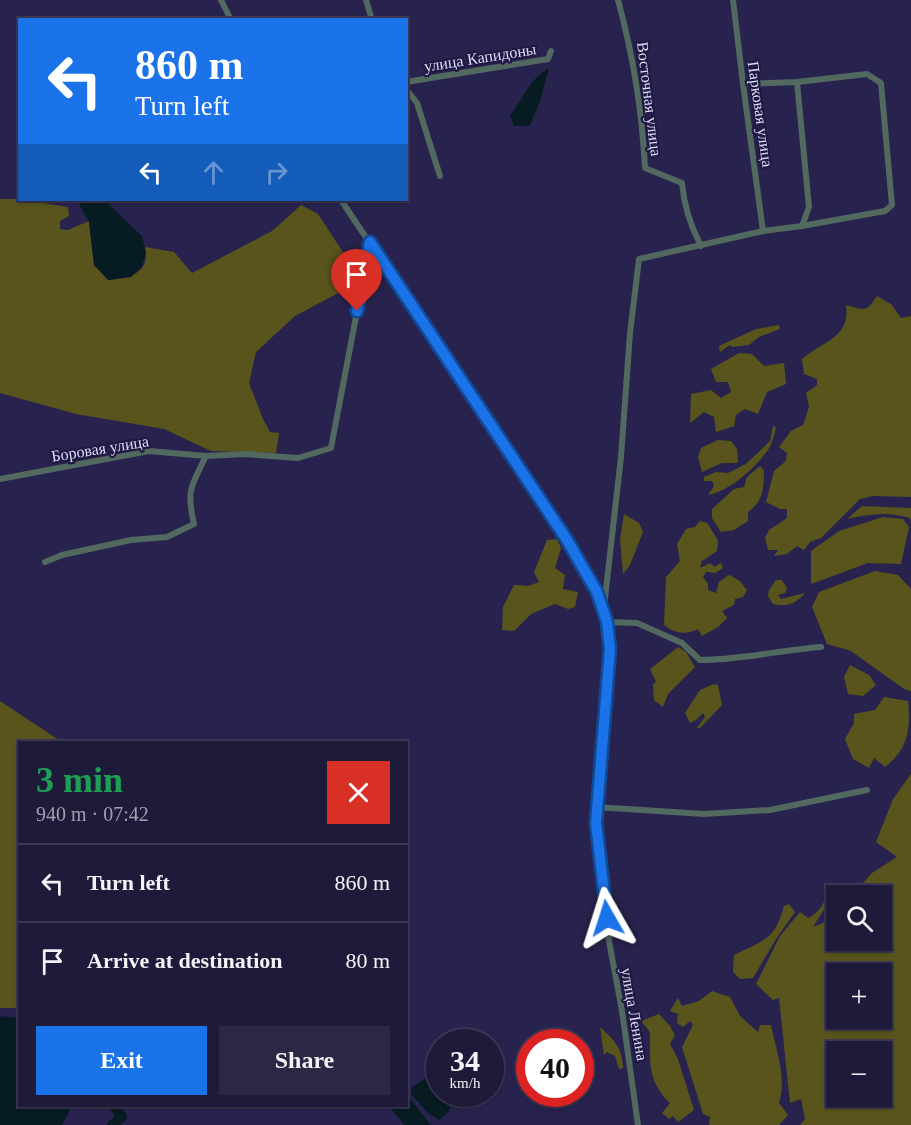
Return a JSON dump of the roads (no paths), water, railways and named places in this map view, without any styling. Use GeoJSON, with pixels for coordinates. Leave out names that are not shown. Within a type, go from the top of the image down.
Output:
{"type":"FeatureCollection","features":[{"type":"Feature","properties":{"kind":"street"},"geometry":{"type":"LineString","coordinates":[[221,0],[230,18]]}},
{"type":"Feature","properties":{"kind":"street"},"geometry":{"type":"LineString","coordinates":[[366,0],[371,18]]}},
{"type":"Feature","properties":{"kind":"street","name":"Восточная улица"},"geometry":{"type":"LineString","coordinates":[[618,0],[631,48],[643,126],[645,168],[682,183],[683,203],[690,225],[701,246]]}},
{"type":"Feature","properties":{"kind":"street","name":"Парковая улица"},"geometry":{"type":"LineString","coordinates":[[733,0],[764,231]]}},
{"type":"Feature","properties":{"kind":"street","name":"улица Капидоны"},"geometry":{"type":"LineString","coordinates":[[408,82],[548,59],[551,51]]}},
{"type":"Feature","properties":{"kind":"street"},"geometry":{"type":"LineString","coordinates":[[603,611],[621,457],[630,333],[639,259],[764,231],[885,211],[892,205],[881,83],[867,74],[797,82],[743,84]]}},
{"type":"Feature","properties":{"kind":"street"},"geometry":{"type":"LineString","coordinates":[[797,82],[809,207],[802,226]]}},
{"type":"Feature","properties":{"kind":"street"},"geometry":{"type":"LineString","coordinates":[[408,92],[417,103],[440,176]]}},
{"type":"Feature","properties":{"kind":"street","name":"улица Ленина"},"geometry":{"type":"LineString","coordinates":[[342,201],[556,522],[597,592],[607,622],[610,649],[596,823],[609,941],[622,1011],[637,1122]]}},
{"type":"Feature","properties":{"kind":"street","name":"Боровая улица"},"geometry":{"type":"LineString","coordinates":[[0,479],[149,451],[206,456],[245,454],[298,458],[331,448],[370,242]]}},
{"type":"Feature","properties":{"kind":"street"},"geometry":{"type":"LineString","coordinates":[[45,562],[62,555],[131,540],[167,537],[194,524],[189,498],[191,488],[206,456]]}},
{"type":"Feature","properties":{"kind":"street"},"geometry":{"type":"LineString","coordinates":[[607,622],[637,623],[682,643],[700,660],[731,660],[821,647]]}},
{"type":"Feature","properties":{"kind":"street"},"geometry":{"type":"LineString","coordinates":[[596,807],[704,814],[771,810],[867,790]]}},
{"type":"Feature","properties":{"kind":"water"},"geometry":{"type":"Polygon","coordinates":[[[549,68],[530,126],[514,126],[510,116],[532,83],[549,68]]]}},
{"type":"Feature","properties":{"kind":"water"},"geometry":{"type":"Polygon","coordinates":[[[78,201],[105,201],[142,236],[146,253],[142,266],[131,277],[108,280],[94,265],[89,222],[78,201]]]}},
{"type":"Feature","properties":{"kind":"water"},"geometry":{"type":"Polygon","coordinates":[[[0,1016],[18,1018],[18,1107],[71,1107],[62,1125],[0,1125],[0,1016]]]}},
{"type":"Feature","properties":{"kind":"water"},"geometry":{"type":"Polygon","coordinates":[[[426,1078],[426,1107],[451,1107],[439,1120],[429,1114],[411,1094],[411,1088],[426,1078]]]}},
{"type":"Feature","properties":{"kind":"water"},"geometry":{"type":"Polygon","coordinates":[[[408,1096],[431,1125],[404,1125],[390,1107],[408,1107],[408,1096]]]}},
{"type":"Feature","properties":{"kind":"waterway"},"geometry":{"type":"LineString","coordinates":[[112,1125],[122,1117],[115,1107]]}}]}
